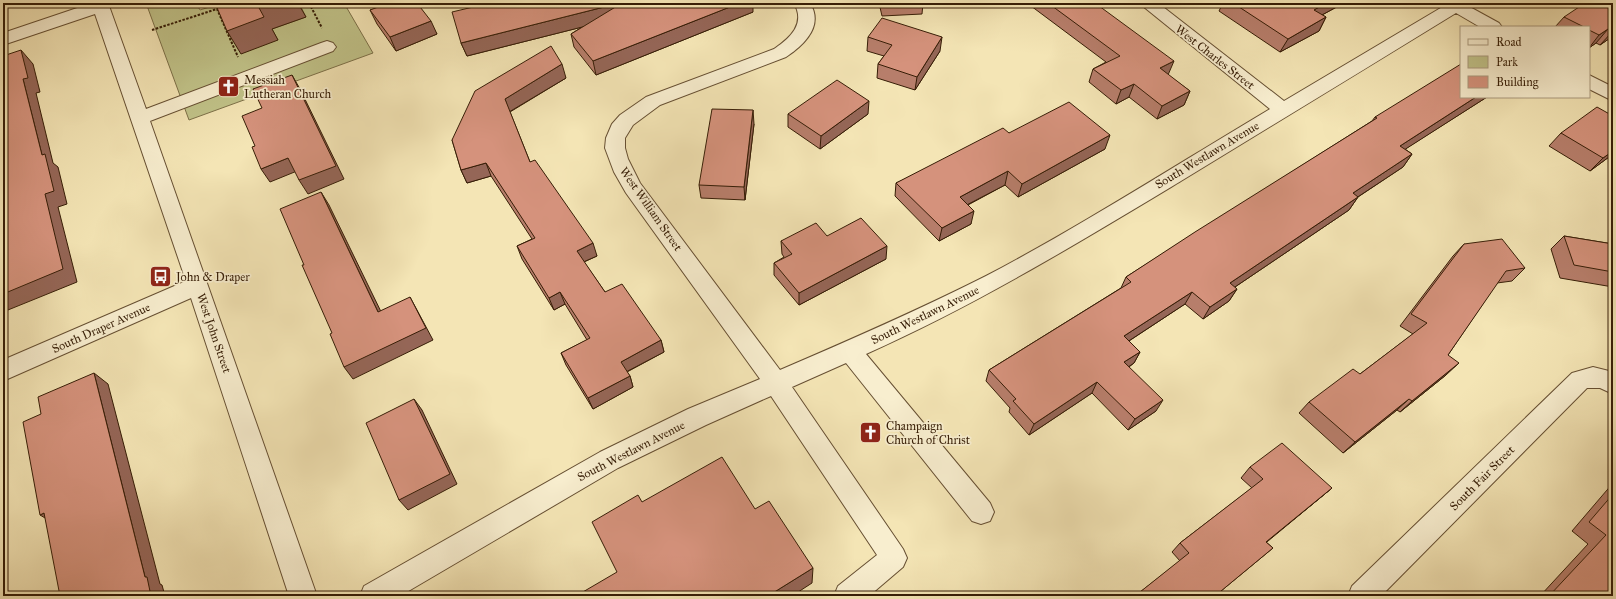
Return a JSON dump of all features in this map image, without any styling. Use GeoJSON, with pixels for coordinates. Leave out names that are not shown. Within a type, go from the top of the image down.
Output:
{"type":"FeatureCollection","features":[{"type":"Feature","properties":{"kind":"street","name":"West William Street"},"geometry":{"type":"LineString","coordinates":[[802,3],[806,22],[803,34],[796,42],[780,53],[653,101],[634,113],[622,124],[615,138],[614,152],[620,167],[633,188],[776,383],[894,558],[848,596]]}},
{"type":"Feature","properties":{"kind":"street","name":"West Charles Street"},"geometry":{"type":"LineString","coordinates":[[1147,3],[1282,110]]}},
{"type":"Feature","properties":{"kind":"street","name":"South Westlawn Avenue"},"geometry":{"type":"LineString","coordinates":[[374,596],[609,460],[697,417],[913,323],[995,281],[1069,239],[1458,4]]}},
{"type":"Feature","properties":{"kind":"street"},"geometry":{"type":"LineString","coordinates":[[1458,4],[1491,26]]}},
{"type":"Feature","properties":{"kind":"street"},"geometry":{"type":"LineString","coordinates":[[3,39],[101,5]]}},
{"type":"Feature","properties":{"kind":"street","name":"West John Street"},"geometry":{"type":"LineString","coordinates":[[101,5],[198,285],[303,596]]}},
{"type":"Feature","properties":{"kind":"street"},"geometry":{"type":"LineString","coordinates":[[140,118],[327,47]]}},
{"type":"Feature","properties":{"kind":"street"},"geometry":{"type":"LineString","coordinates":[[1590,82],[1613,95]]}},
{"type":"Feature","properties":{"kind":"street","name":"South Draper Avenue"},"geometry":{"type":"LineString","coordinates":[[3,371],[198,285]]}},
{"type":"Feature","properties":{"kind":"street"},"geometry":{"type":"LineString","coordinates":[[850,351],[981,512]]}},
{"type":"Feature","properties":{"kind":"street","name":"South Fair Street"},"geometry":{"type":"LineString","coordinates":[[1362,596],[1580,380],[1591,376],[1610,383]]}},
{"type":"Feature","properties":{"kind":"path"},"geometry":{"type":"LineString","coordinates":[[309,3],[322,28],[316,30]]}},
{"type":"Feature","properties":{"kind":"path"},"geometry":{"type":"LineString","coordinates":[[152,30],[217,9],[236,57],[243,55]]}},
{"type":"Feature","properties":{"kind":"green space","name":"Messiah Lutheran Church"},"geometry":{"type":"Polygon","coordinates":[[[146,3],[196,3],[200,10],[219,4],[278,40],[272,29],[306,17],[299,3],[344,3],[373,53],[189,120],[146,3]]]}},
{"type":"Feature","properties":{"kind":"building"},"geometry":{"type":"Polygon","coordinates":[[[215,3],[266,3],[258,6],[264,17],[227,31],[215,3]]]}},
{"type":"Feature","properties":{"kind":"building"},"geometry":{"type":"Polygon","coordinates":[[[379,3],[417,3],[431,21],[390,37],[370,10],[381,6],[379,3]]]}},
{"type":"Feature","properties":{"kind":"building"},"geometry":{"type":"Polygon","coordinates":[[[490,3],[620,3],[461,43],[452,12],[490,3]]]}},
{"type":"Feature","properties":{"kind":"building"},"geometry":{"type":"Polygon","coordinates":[[[622,3],[642,3],[644,5],[650,3],[740,3],[593,61],[571,34],[622,3]]]}},
{"type":"Feature","properties":{"kind":"building"},"geometry":{"type":"Polygon","coordinates":[[[1048,3],[1095,3],[1174,61],[1160,68],[1190,91],[1162,106],[1134,84],[1121,90],[1093,69],[1120,56],[1048,3]]]}},
{"type":"Feature","properties":{"kind":"building"},"geometry":{"type":"Polygon","coordinates":[[[1233,3],[1326,3],[1314,10],[1326,17],[1288,39],[1233,3]]]}},
{"type":"Feature","properties":{"kind":"building"},"geometry":{"type":"Polygon","coordinates":[[[1585,3],[1613,3],[1613,31],[1608,29],[1599,35],[1590,30],[1590,26],[1582,26],[1564,17],[1585,3]]]}},
{"type":"Feature","properties":{"kind":"building"},"geometry":{"type":"Polygon","coordinates":[[[882,18],[942,37],[917,77],[878,64],[892,45],[868,37],[882,18]]]}},
{"type":"Feature","properties":{"kind":"building"},"geometry":{"type":"Polygon","coordinates":[[[551,46],[562,64],[505,99],[530,162],[535,160],[593,243],[577,251],[605,292],[622,284],[661,340],[621,362],[630,376],[588,398],[561,353],[590,338],[560,292],[549,298],[517,246],[535,238],[486,163],[461,170],[452,140],[475,91],[551,46]]]}},
{"type":"Feature","properties":{"kind":"building"},"geometry":{"type":"Polygon","coordinates":[[[21,50],[28,78],[23,79],[42,155],[45,154],[54,191],[45,194],[63,269],[3,294],[3,258],[6,257],[3,242],[3,56],[21,50]]]}},
{"type":"Feature","properties":{"kind":"building"},"geometry":{"type":"Polygon","coordinates":[[[1460,65],[1460,98],[1474,98],[1400,146],[1412,154],[1353,193],[1358,197],[1230,283],[1237,289],[1210,307],[1192,292],[1124,336],[1140,352],[1124,362],[1163,400],[1135,419],[1097,382],[1034,424],[1013,401],[1016,399],[989,370],[1131,282],[1126,277],[1377,118],[1375,117],[1460,65]]]}},
{"type":"Feature","properties":{"kind":"building"},"geometry":{"type":"Polygon","coordinates":[[[292,75],[336,166],[299,180],[288,158],[261,169],[252,147],[255,146],[242,116],[262,108],[253,89],[292,75]]]}},
{"type":"Feature","properties":{"kind":"building"},"geometry":{"type":"Polygon","coordinates":[[[837,80],[869,101],[821,136],[788,114],[837,80]]]}},
{"type":"Feature","properties":{"kind":"building"},"geometry":{"type":"Polygon","coordinates":[[[1069,102],[1110,135],[1022,184],[1008,171],[960,197],[974,211],[942,228],[896,183],[1003,128],[1009,133],[1069,102]]]}},
{"type":"Feature","properties":{"kind":"building"},"geometry":{"type":"Polygon","coordinates":[[[1597,107],[1613,116],[1613,151],[1603,158],[1561,133],[1597,107]]]}},
{"type":"Feature","properties":{"kind":"building"},"geometry":{"type":"Polygon","coordinates":[[[712,109],[753,110],[744,187],[699,185],[712,109]]]}},
{"type":"Feature","properties":{"kind":"building"},"geometry":{"type":"Polygon","coordinates":[[[321,192],[378,312],[410,297],[426,328],[344,367],[330,334],[332,333],[302,265],[304,265],[280,209],[321,192]]]}},
{"type":"Feature","properties":{"kind":"building"},"geometry":{"type":"Polygon","coordinates":[[[861,218],[887,246],[799,293],[774,263],[792,254],[781,241],[816,223],[827,236],[861,218]]]}},
{"type":"Feature","properties":{"kind":"building"},"geometry":{"type":"Polygon","coordinates":[[[1564,236],[1613,244],[1613,272],[1574,265],[1564,236]]]}},
{"type":"Feature","properties":{"kind":"building"},"geometry":{"type":"Polygon","coordinates":[[[1502,239],[1525,268],[1506,271],[1448,355],[1459,363],[1412,401],[1409,399],[1355,442],[1309,402],[1353,369],[1360,374],[1427,323],[1411,314],[1464,244],[1502,239]]]}},
{"type":"Feature","properties":{"kind":"building"},"geometry":{"type":"Polygon","coordinates":[[[94,373],[151,596],[60,596],[44,513],[40,515],[23,422],[41,414],[38,397],[94,373]]]}},
{"type":"Feature","properties":{"kind":"building"},"geometry":{"type":"Polygon","coordinates":[[[414,399],[450,474],[399,500],[366,423],[414,399]]]}},
{"type":"Feature","properties":{"kind":"building"},"geometry":{"type":"Polygon","coordinates":[[[1282,443],[1332,488],[1266,542],[1273,548],[1215,596],[1135,596],[1189,553],[1180,543],[1263,479],[1250,467],[1282,443]]]}},
{"type":"Feature","properties":{"kind":"building"},"geometry":{"type":"Polygon","coordinates":[[[722,457],[755,509],[769,501],[813,568],[768,596],[576,596],[617,572],[592,522],[638,495],[642,502],[722,457]]]}},
{"type":"Feature","properties":{"kind":"building"},"geometry":{"type":"Polygon","coordinates":[[[1613,494],[1613,596],[1549,596],[1606,535],[1589,522],[1613,494]]]}},
{"type":"Feature","properties":{"kind":"place","name":"Messiah Lutheran Church"},"geometry":{"type":"Point","coordinates":[229,87]}},
{"type":"Feature","properties":{"kind":"place","name":"John & Draper"},"geometry":{"type":"Point","coordinates":[161,277]}},
{"type":"Feature","properties":{"kind":"place","name":"Champaign Church of Christ"},"geometry":{"type":"Point","coordinates":[871,433]}}]}
